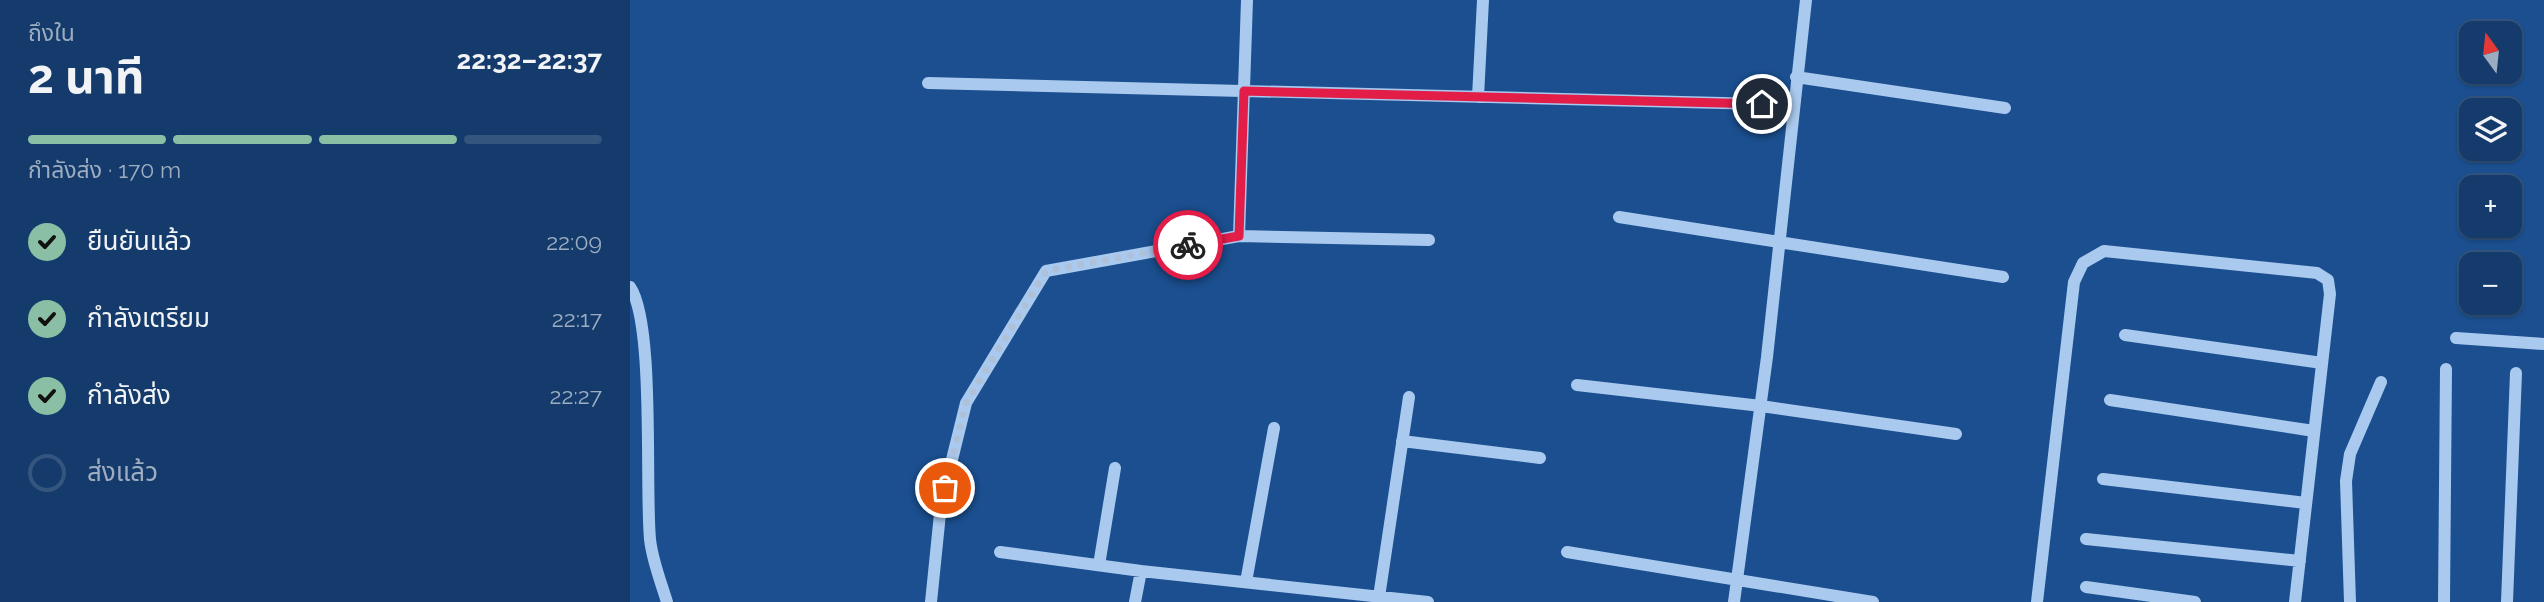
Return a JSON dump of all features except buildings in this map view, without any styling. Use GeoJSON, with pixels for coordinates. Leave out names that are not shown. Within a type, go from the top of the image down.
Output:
{"type":"FeatureCollection","features":[{"type":"Feature","properties":{"kind":"street"},"geometry":{"type":"LineString","coordinates":[[1239,236],[1247,0]]}},
{"type":"Feature","properties":{"kind":"street"},"geometry":{"type":"LineString","coordinates":[[1478,97],[1483,0]]}},
{"type":"Feature","properties":{"kind":"street"},"geometry":{"type":"LineString","coordinates":[[1734,602],[1761,406],[1806,0]]}},
{"type":"Feature","properties":{"kind":"street"},"geometry":{"type":"LineString","coordinates":[[1796,77],[2005,108]]}},
{"type":"Feature","properties":{"kind":"street"},"geometry":{"type":"LineString","coordinates":[[928,83],[1762,104]]}},
{"type":"Feature","properties":{"kind":"street"},"geometry":{"type":"LineString","coordinates":[[1619,217],[2003,277]]}},
{"type":"Feature","properties":{"kind":"street"},"geometry":{"type":"LineString","coordinates":[[931,602],[942,504],[966,403],[1046,271],[1239,236],[1429,240]]}},
{"type":"Feature","properties":{"kind":"street"},"geometry":{"type":"LineString","coordinates":[[2037,602],[2074,282],[2083,263],[2104,251],[2316,273],[2328,280],[2330,294],[2295,602]]}},
{"type":"Feature","properties":{"kind":"street"},"geometry":{"type":"LineString","coordinates":[[630,287],[638,311],[644,357],[650,542],[667,602]]}},
{"type":"Feature","properties":{"kind":"street"},"geometry":{"type":"LineString","coordinates":[[2126,335],[2322,363]]}},
{"type":"Feature","properties":{"kind":"street"},"geometry":{"type":"LineString","coordinates":[[2456,338],[2544,344]]}},
{"type":"Feature","properties":{"kind":"street"},"geometry":{"type":"LineString","coordinates":[[2444,602],[2446,369]]}},
{"type":"Feature","properties":{"kind":"street"},"geometry":{"type":"LineString","coordinates":[[2507,602],[2516,373]]}},
{"type":"Feature","properties":{"kind":"street"},"geometry":{"type":"LineString","coordinates":[[2350,602],[2346,481],[2350,454],[2381,382]]}},
{"type":"Feature","properties":{"kind":"street"},"geometry":{"type":"LineString","coordinates":[[1577,385],[1761,406],[1956,434]]}},
{"type":"Feature","properties":{"kind":"street"},"geometry":{"type":"LineString","coordinates":[[1379,597],[1409,397]]}},
{"type":"Feature","properties":{"kind":"street"},"geometry":{"type":"LineString","coordinates":[[2110,400],[2314,431]]}},
{"type":"Feature","properties":{"kind":"street"},"geometry":{"type":"LineString","coordinates":[[1246,583],[1274,428]]}},
{"type":"Feature","properties":{"kind":"street"},"geometry":{"type":"LineString","coordinates":[[1402,441],[1540,458]]}},
{"type":"Feature","properties":{"kind":"street"},"geometry":{"type":"LineString","coordinates":[[1099,565],[1115,468]]}},
{"type":"Feature","properties":{"kind":"street"},"geometry":{"type":"LineString","coordinates":[[2103,479],[2306,503]]}},
{"type":"Feature","properties":{"kind":"street"},"geometry":{"type":"LineString","coordinates":[[2086,539],[2300,561]]}},
{"type":"Feature","properties":{"kind":"street"},"geometry":{"type":"LineString","coordinates":[[1000,552],[1141,571],[1428,602]]}},
{"type":"Feature","properties":{"kind":"street"},"geometry":{"type":"LineString","coordinates":[[1567,552],[1873,602]]}},
{"type":"Feature","properties":{"kind":"street"},"geometry":{"type":"LineString","coordinates":[[1135,602],[1141,571]]}},
{"type":"Feature","properties":{"kind":"street"},"geometry":{"type":"LineString","coordinates":[[2086,587],[2194,602]]}},
{"type":"Feature","properties":{"kind":"way so far"},"geometry":{"type":"LineString","coordinates":[[945,488],[966,403],[1046,271],[1188,245]]}},
{"type":"Feature","properties":{"kind":"route"},"geometry":{"type":"LineString","coordinates":[[1188,245],[1239,236],[1244,91],[1762,104]]}}]}
